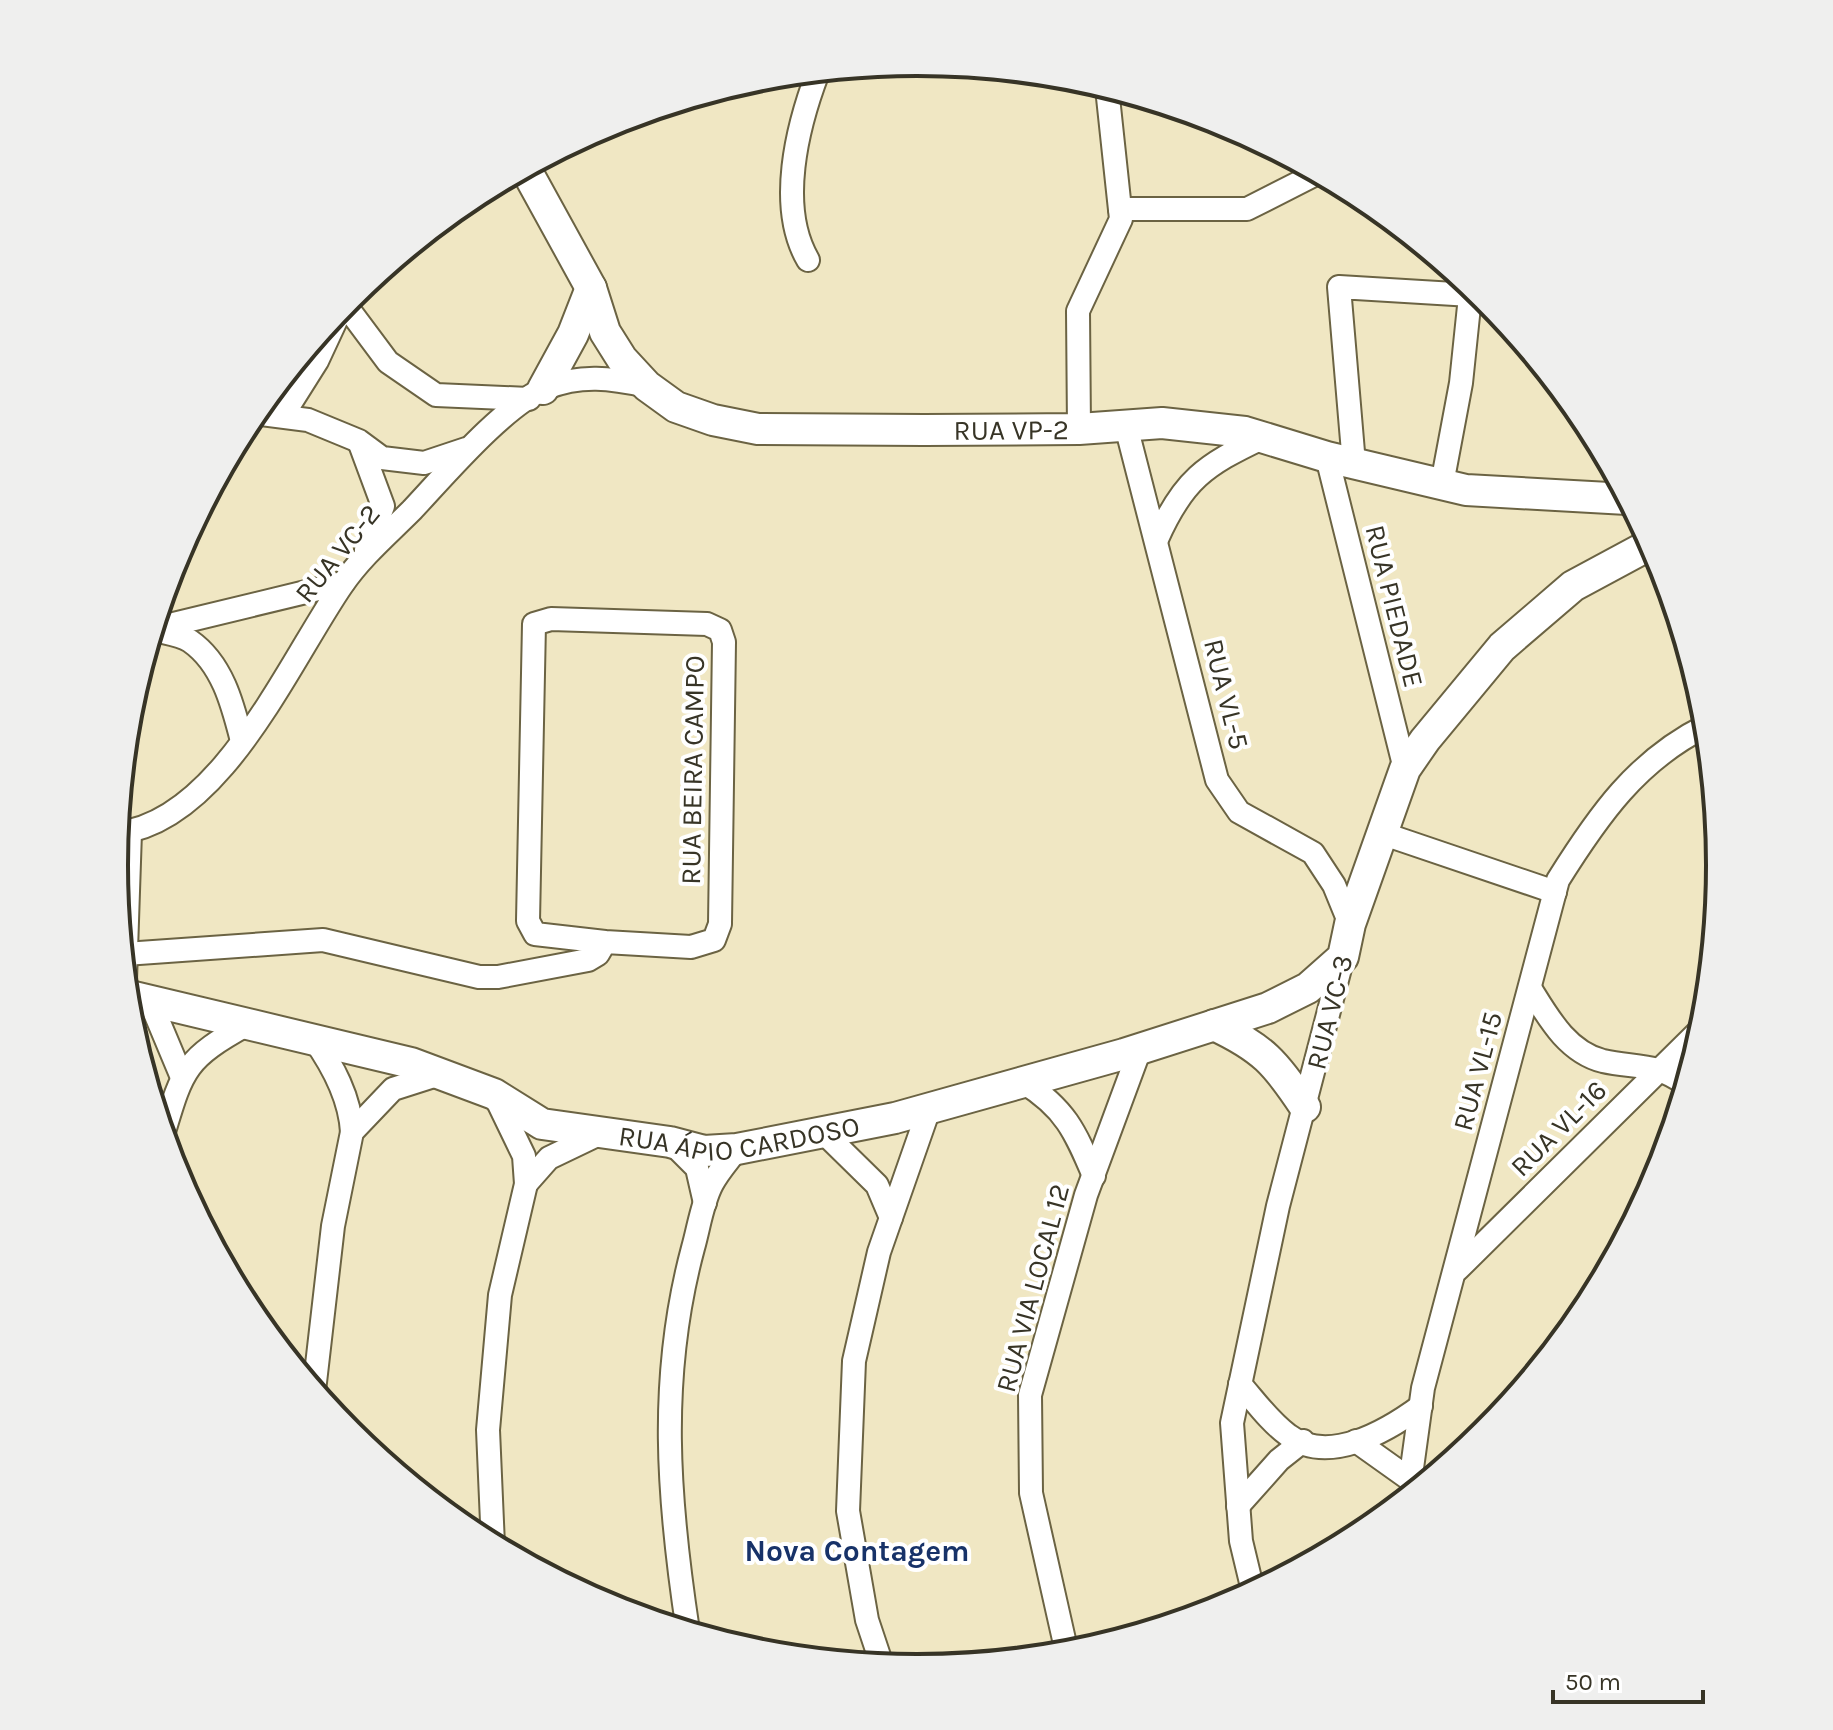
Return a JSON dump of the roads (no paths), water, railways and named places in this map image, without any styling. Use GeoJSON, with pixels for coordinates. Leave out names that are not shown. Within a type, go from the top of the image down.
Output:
{"type":"FeatureCollection","features":[{"type":"Feature","properties":{"kind":"street"},"geometry":{"type":"LineString","coordinates":[[808,260],[796,240],[792,197],[803,111],[814,83]]}},
{"type":"Feature","properties":{"kind":"street"},"geometry":{"type":"LineString","coordinates":[[1079,429],[1078,311],[1121,219],[1108,100]]}},
{"type":"Feature","properties":{"kind":"street","name":"RUA VP-2"},"geometry":{"type":"LineString","coordinates":[[530,178],[591,288],[605,332],[622,359],[647,386],[676,407],[713,420],[758,429],[1079,429],[1162,423],[1245,432],[1340,461],[1482,491],[1615,498]]}},
{"type":"Feature","properties":{"kind":"street"},"geometry":{"type":"LineString","coordinates":[[1120,209],[1247,209],[1306,179]]}},
{"type":"Feature","properties":{"kind":"street","name":"RUA PIEDADE"},"geometry":{"type":"LineString","coordinates":[[1405,769],[1340,461],[1339,287],[1457,291]]}},
{"type":"Feature","properties":{"kind":"street"},"geometry":{"type":"LineString","coordinates":[[352,314],[388,362],[436,395],[536,394],[573,334],[591,288]]}},
{"type":"Feature","properties":{"kind":"street"},"geometry":{"type":"LineString","coordinates":[[1442,484],[1461,383],[1470,303]]}},
{"type":"Feature","properties":{"kind":"street"},"geometry":{"type":"LineString","coordinates":[[283,415],[326,342]]}},
{"type":"Feature","properties":{"kind":"street","name":"RUA VC-2"},"geometry":{"type":"LineString","coordinates":[[129,830],[175,811],[213,776],[242,741],[343,583],[473,446],[536,394],[574,379],[607,378],[647,386]]}},
{"type":"Feature","properties":{"kind":"street"},"geometry":{"type":"LineString","coordinates":[[270,414],[308,420],[359,441],[382,458],[424,463],[473,446]]}},
{"type":"Feature","properties":{"kind":"street","name":"RUA VL-5"},"geometry":{"type":"LineString","coordinates":[[1126,426],[1217,780],[1239,812],[1313,853],[1334,885],[1350,924]]}},
{"type":"Feature","properties":{"kind":"street"},"geometry":{"type":"LineString","coordinates":[[1157,539],[1186,485],[1220,457],[1262,438]]}},
{"type":"Feature","properties":{"kind":"street"},"geometry":{"type":"LineString","coordinates":[[359,441],[383,506],[361,562]]}},
{"type":"Feature","properties":{"kind":"street","name":"RUA VC-3"},"geometry":{"type":"LineString","coordinates":[[1250,1580],[1241,1541],[1232,1423],[1278,1206],[1350,924],[1405,769],[1502,647],[1573,586],[1639,550]]}},
{"type":"Feature","properties":{"kind":"street"},"geometry":{"type":"LineString","coordinates":[[164,626],[343,583]]}},
{"type":"Feature","properties":{"kind":"street","name":"RUA BEIRA CAMPO"},"geometry":{"type":"LineString","coordinates":[[551,619],[707,624],[720,630],[724,642],[720,924],[714,940],[691,947],[605,942],[535,934],[528,921],[534,624],[551,619]]}},
{"type":"Feature","properties":{"kind":"street"},"geometry":{"type":"LineString","coordinates":[[163,632],[189,640],[204,655],[228,690],[242,741]]}},
{"type":"Feature","properties":{"kind":"street","name":"RUA VL-15"},"geometry":{"type":"LineString","coordinates":[[1414,1477],[1412,1468],[1421,1406],[1558,880],[1595,820],[1622,788],[1647,763],[1694,734]]}},
{"type":"Feature","properties":{"kind":"street"},"geometry":{"type":"LineString","coordinates":[[1384,834],[1555,892]]}},
{"type":"Feature","properties":{"kind":"street"},"geometry":{"type":"LineString","coordinates":[[133,953],[323,940],[479,977],[498,977],[588,960],[598,954],[605,942]]}},
{"type":"Feature","properties":{"kind":"street","name":"RUA ÁPIO CARDOSO"},"geometry":{"type":"LineString","coordinates":[[139,998],[313,1038],[443,1073],[494,1094],[542,1124],[670,1142],[704,1151],[737,1149],[929,1109],[1140,1049],[1268,1008],[1308,988],[1343,957]]}},
{"type":"Feature","properties":{"kind":"street"},"geometry":{"type":"LineString","coordinates":[[1530,988],[1570,1044],[1601,1061],[1660,1069],[1676,1079]]}},
{"type":"Feature","properties":{"kind":"street"},"geometry":{"type":"LineString","coordinates":[[140,1001],[181,1075]]}},
{"type":"Feature","properties":{"kind":"street"},"geometry":{"type":"LineString","coordinates":[[168,1117],[181,1075],[210,1045],[248,1024]]}},
{"type":"Feature","properties":{"kind":"street"},"geometry":{"type":"LineString","coordinates":[[1214,1025],[1246,1040],[1277,1065],[1305,1107]]}},
{"type":"Feature","properties":{"kind":"street"},"geometry":{"type":"LineString","coordinates":[[313,1038],[330,1063],[351,1109],[352,1132],[333,1226],[316,1376]]}},
{"type":"Feature","properties":{"kind":"street","name":"RUA VL-16"},"geometry":{"type":"LineString","coordinates":[[1456,1271],[1684,1045]]}},
{"type":"Feature","properties":{"kind":"street","name":"RUA VIA LOCAL 12"},"geometry":{"type":"LineString","coordinates":[[1064,1640],[1031,1493],[1030,1395],[1094,1176],[1140,1049]]}},
{"type":"Feature","properties":{"kind":"street"},"geometry":{"type":"LineString","coordinates":[[352,1132],[393,1089],[443,1073]]}},
{"type":"Feature","properties":{"kind":"street","name":"RUA VIA LOCAL 12"},"geometry":{"type":"LineString","coordinates":[[1023,1082],[1052,1101],[1075,1130],[1094,1176]]}},
{"type":"Feature","properties":{"kind":"street"},"geometry":{"type":"LineString","coordinates":[[492,1530],[488,1430],[500,1295],[526,1184],[524,1156],[494,1094]]}},
{"type":"Feature","properties":{"kind":"street"},"geometry":{"type":"LineString","coordinates":[[878,1653],[867,1620],[848,1511],[854,1361],[879,1252],[929,1109]]}},
{"type":"Feature","properties":{"kind":"street"},"geometry":{"type":"LineString","coordinates":[[823,1132],[877,1185],[891,1218]]}},
{"type":"Feature","properties":{"kind":"street"},"geometry":{"type":"LineString","coordinates":[[526,1184],[549,1158],[604,1133]]}},
{"type":"Feature","properties":{"kind":"street"},"geometry":{"type":"LineString","coordinates":[[670,1142],[697,1168],[705,1204]]}},
{"type":"Feature","properties":{"kind":"street"},"geometry":{"type":"LineString","coordinates":[[686,1619],[674,1540],[667,1408],[686,1273],[712,1183],[737,1149]]}},
{"type":"Feature","properties":{"kind":"street"},"geometry":{"type":"LineString","coordinates":[[1240,1384],[1290,1437],[1315,1446],[1356,1441],[1393,1426],[1421,1406]]}},
{"type":"Feature","properties":{"kind":"street"},"geometry":{"type":"LineString","coordinates":[[1238,1506],[1279,1460],[1303,1441]]}},
{"type":"Feature","properties":{"kind":"street"},"geometry":{"type":"LineString","coordinates":[[1356,1441],[1409,1481]]}},
{"type":"Feature","properties":{"kind":"district","name":"Nova Contagem"},"geometry":{"type":"Point","coordinates":[857,1551]}}]}
